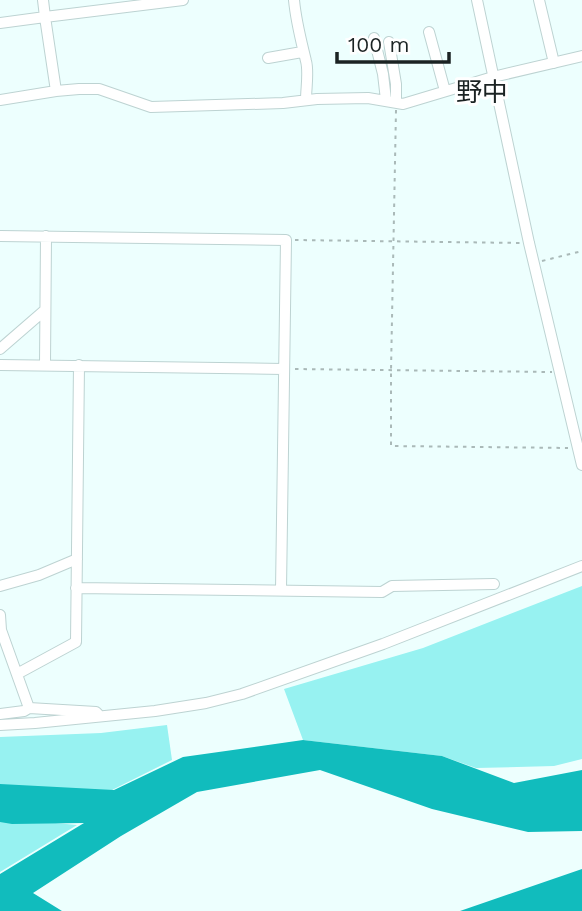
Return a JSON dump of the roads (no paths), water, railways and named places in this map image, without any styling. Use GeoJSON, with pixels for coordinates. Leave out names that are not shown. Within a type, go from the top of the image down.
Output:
{"type":"FeatureCollection","features":[{"type":"Feature","properties":{"kind":"street"},"geometry":{"type":"LineString","coordinates":[[43,0],[56,91]]}},
{"type":"Feature","properties":{"kind":"street"},"geometry":{"type":"LineString","coordinates":[[0,23],[183,0]]}},
{"type":"Feature","properties":{"kind":"street"},"geometry":{"type":"LineString","coordinates":[[294,0],[302,52],[307,62],[306,100]]}},
{"type":"Feature","properties":{"kind":"street"},"geometry":{"type":"LineString","coordinates":[[477,0],[529,243],[582,465]]}},
{"type":"Feature","properties":{"kind":"street"},"geometry":{"type":"LineString","coordinates":[[539,0],[554,63]]}},
{"type":"Feature","properties":{"kind":"street"},"geometry":{"type":"LineString","coordinates":[[429,32],[445,91]]}},
{"type":"Feature","properties":{"kind":"street"},"geometry":{"type":"LineString","coordinates":[[374,38],[391,101]]}},
{"type":"Feature","properties":{"kind":"street"},"geometry":{"type":"LineString","coordinates":[[389,42],[396,84],[391,101]]}},
{"type":"Feature","properties":{"kind":"street"},"geometry":{"type":"LineString","coordinates":[[268,58],[302,52]]}},
{"type":"Feature","properties":{"kind":"street"},"geometry":{"type":"LineString","coordinates":[[0,100],[56,91],[99,89],[151,107],[369,98],[403,104],[493,77],[582,56]]}},
{"type":"Feature","properties":{"kind":"street"},"geometry":{"type":"LineString","coordinates":[[0,236],[286,240],[281,590]]}},
{"type":"Feature","properties":{"kind":"street"},"geometry":{"type":"LineString","coordinates":[[45,365],[46,236]]}},
{"type":"Feature","properties":{"kind":"street"},"geometry":{"type":"LineString","coordinates":[[0,349],[46,310]]}},
{"type":"Feature","properties":{"kind":"street"},"geometry":{"type":"LineString","coordinates":[[0,365],[284,369]]}},
{"type":"Feature","properties":{"kind":"street"},"geometry":{"type":"LineString","coordinates":[[17,674],[76,642],[79,365]]}},
{"type":"Feature","properties":{"kind":"street"},"geometry":{"type":"LineString","coordinates":[[0,586],[39,575],[77,559]]}},
{"type":"Feature","properties":{"kind":"street"},"geometry":{"type":"LineString","coordinates":[[0,725],[103,717],[206,704],[372,648],[582,566]]}},
{"type":"Feature","properties":{"kind":"street"},"geometry":{"type":"LineString","coordinates":[[76,588],[382,592],[391,586],[494,584]]}},
{"type":"Feature","properties":{"kind":"street"},"geometry":{"type":"LineString","coordinates":[[0,615],[1,630],[29,708]]}},
{"type":"Feature","properties":{"kind":"street"},"geometry":{"type":"LineString","coordinates":[[0,714],[29,708],[96,712],[103,717]]}},
{"type":"Feature","properties":{"kind":"district","name":"野中"},"geometry":{"type":"Point","coordinates":[482,92]}}]}
